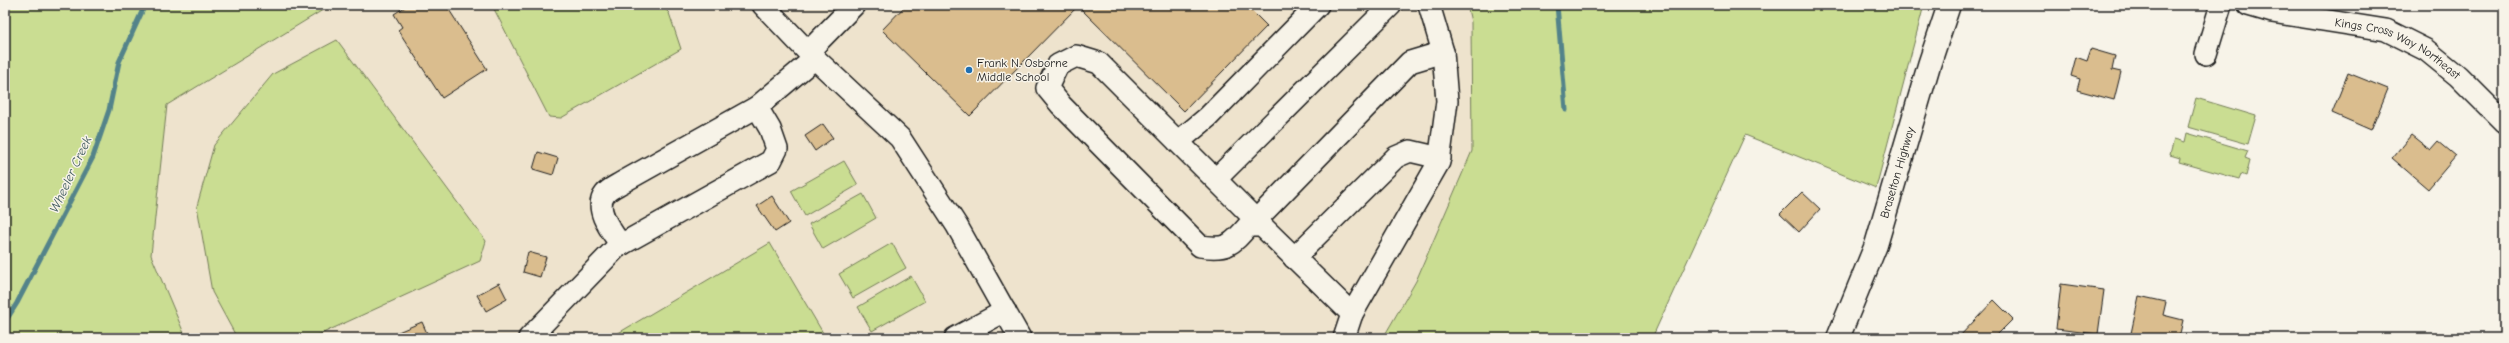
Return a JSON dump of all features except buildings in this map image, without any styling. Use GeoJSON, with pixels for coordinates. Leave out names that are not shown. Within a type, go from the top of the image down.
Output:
{"type":"FeatureCollection","features":[{"type":"Feature","properties":{"kind":"main road","name":"Braselton Highway"},"geometry":{"type":"LineString","coordinates":[[1838,338],[1876,245],[1929,65],[1949,5]]}},
{"type":"Feature","properties":{"kind":"street"},"geometry":{"type":"LineString","coordinates":[[763,5],[811,55],[900,138],[957,226],[1020,338]]}},
{"type":"Feature","properties":{"kind":"street"},"geometry":{"type":"LineString","coordinates":[[621,244],[606,223],[601,207],[605,194],[621,183],[757,107],[811,55],[854,5]]}},
{"type":"Feature","properties":{"kind":"street"},"geometry":{"type":"LineString","coordinates":[[1178,142],[1208,117],[1318,5]]}},
{"type":"Feature","properties":{"kind":"street"},"geometry":{"type":"LineString","coordinates":[[1216,179],[1391,5]]}},
{"type":"Feature","properties":{"kind":"street"},"geometry":{"type":"LineString","coordinates":[[1344,338],[1352,314],[1392,247],[1440,158],[1447,101],[1443,52],[1429,5]]}},
{"type":"Feature","properties":{"kind":"street"},"geometry":{"type":"LineString","coordinates":[[2206,54],[2221,5]]}},
{"type":"Feature","properties":{"kind":"street","name":"Kings Cross Way Northeast"},"geometry":{"type":"LineString","coordinates":[[2248,5],[2272,12],[2386,30],[2426,50],[2458,76],[2504,122]]}},
{"type":"Feature","properties":{"kind":"street"},"geometry":{"type":"LineString","coordinates":[[1352,314],[1294,258],[1259,223],[1216,179],[1099,63],[1076,56],[1058,65],[1047,88],[1061,105],[1200,246],[1217,249],[1233,244],[1248,226],[1259,223],[1410,62],[1443,52]]}},
{"type":"Feature","properties":{"kind":"street"},"geometry":{"type":"LineString","coordinates":[[529,338],[621,244],[771,161],[777,148],[770,129],[757,107]]}},
{"type":"Feature","properties":{"kind":"street"},"geometry":{"type":"LineString","coordinates":[[1294,258],[1396,157],[1410,151],[1440,158]]}},
{"type":"Feature","properties":{"kind":"street"},"geometry":{"type":"LineString","coordinates":[[955,338],[1005,311]]}},
{"type":"Feature","properties":{"kind":"shaded area"},"geometry":{"type":"Polygon","coordinates":[[[331,5],[1467,5],[1471,22],[1472,151],[1416,281],[1383,338],[186,338],[151,255],[167,105],[331,5]]]}},
{"type":"Feature","properties":{"kind":"green space"},"geometry":{"type":"Polygon","coordinates":[[[5,5],[331,5],[167,105],[151,255],[186,338],[5,338],[5,5]]]}},
{"type":"Feature","properties":{"kind":"green space"},"geometry":{"type":"Polygon","coordinates":[[[492,5],[661,5],[669,13],[681,49],[561,118],[549,117],[492,5]]]}},
{"type":"Feature","properties":{"kind":"green space"},"geometry":{"type":"Polygon","coordinates":[[[1467,5],[1924,5],[1876,188],[1745,135],[1652,338],[1383,338],[1416,281],[1472,151],[1471,22],[1467,5]]]}},
{"type":"Feature","properties":{"kind":"green space"},"geometry":{"type":"Polygon","coordinates":[[[337,40],[486,241],[480,261],[312,338],[237,338],[212,292],[197,206],[214,145],[273,74],[337,40]]]}},
{"type":"Feature","properties":{"kind":"green space"},"geometry":{"type":"Polygon","coordinates":[[[2196,98],[2256,116],[2248,144],[2188,127],[2196,98]]]}},
{"type":"Feature","properties":{"kind":"green space"},"geometry":{"type":"Polygon","coordinates":[[[2187,133],[2248,151],[2245,158],[2250,160],[2246,176],[2241,174],[2239,179],[2179,162],[2180,158],[2170,155],[2174,139],[2185,142],[2187,133]]]}},
{"type":"Feature","properties":{"kind":"green space"},"geometry":{"type":"Polygon","coordinates":[[[844,161],[858,185],[805,216],[791,191],[844,161]]]}},
{"type":"Feature","properties":{"kind":"green space"},"geometry":{"type":"Polygon","coordinates":[[[863,194],[876,218],[823,249],[809,224],[863,194]]]}},
{"type":"Feature","properties":{"kind":"green space"},"geometry":{"type":"Polygon","coordinates":[[[770,243],[826,338],[610,338],[770,243]]]}},
{"type":"Feature","properties":{"kind":"green space"},"geometry":{"type":"Polygon","coordinates":[[[892,243],[906,268],[853,298],[839,274],[892,243]]]}},
{"type":"Feature","properties":{"kind":"green space"},"geometry":{"type":"Polygon","coordinates":[[[911,276],[925,301],[872,331],[858,307],[911,276]]]}},
{"type":"Feature","properties":{"kind":"waterway","name":"Wheeler Creek"},"geometry":{"type":"LineString","coordinates":[[5,322],[17,303],[93,157],[109,110],[119,62],[145,5]]}},
{"type":"Feature","properties":{"kind":"waterway"},"geometry":{"type":"LineString","coordinates":[[1557,5],[1566,110]]}},
{"type":"Feature","properties":{"kind":"place","name":"Frank N. Osborne Middle School"},"geometry":{"type":"Point","coordinates":[969,70]}}]}
